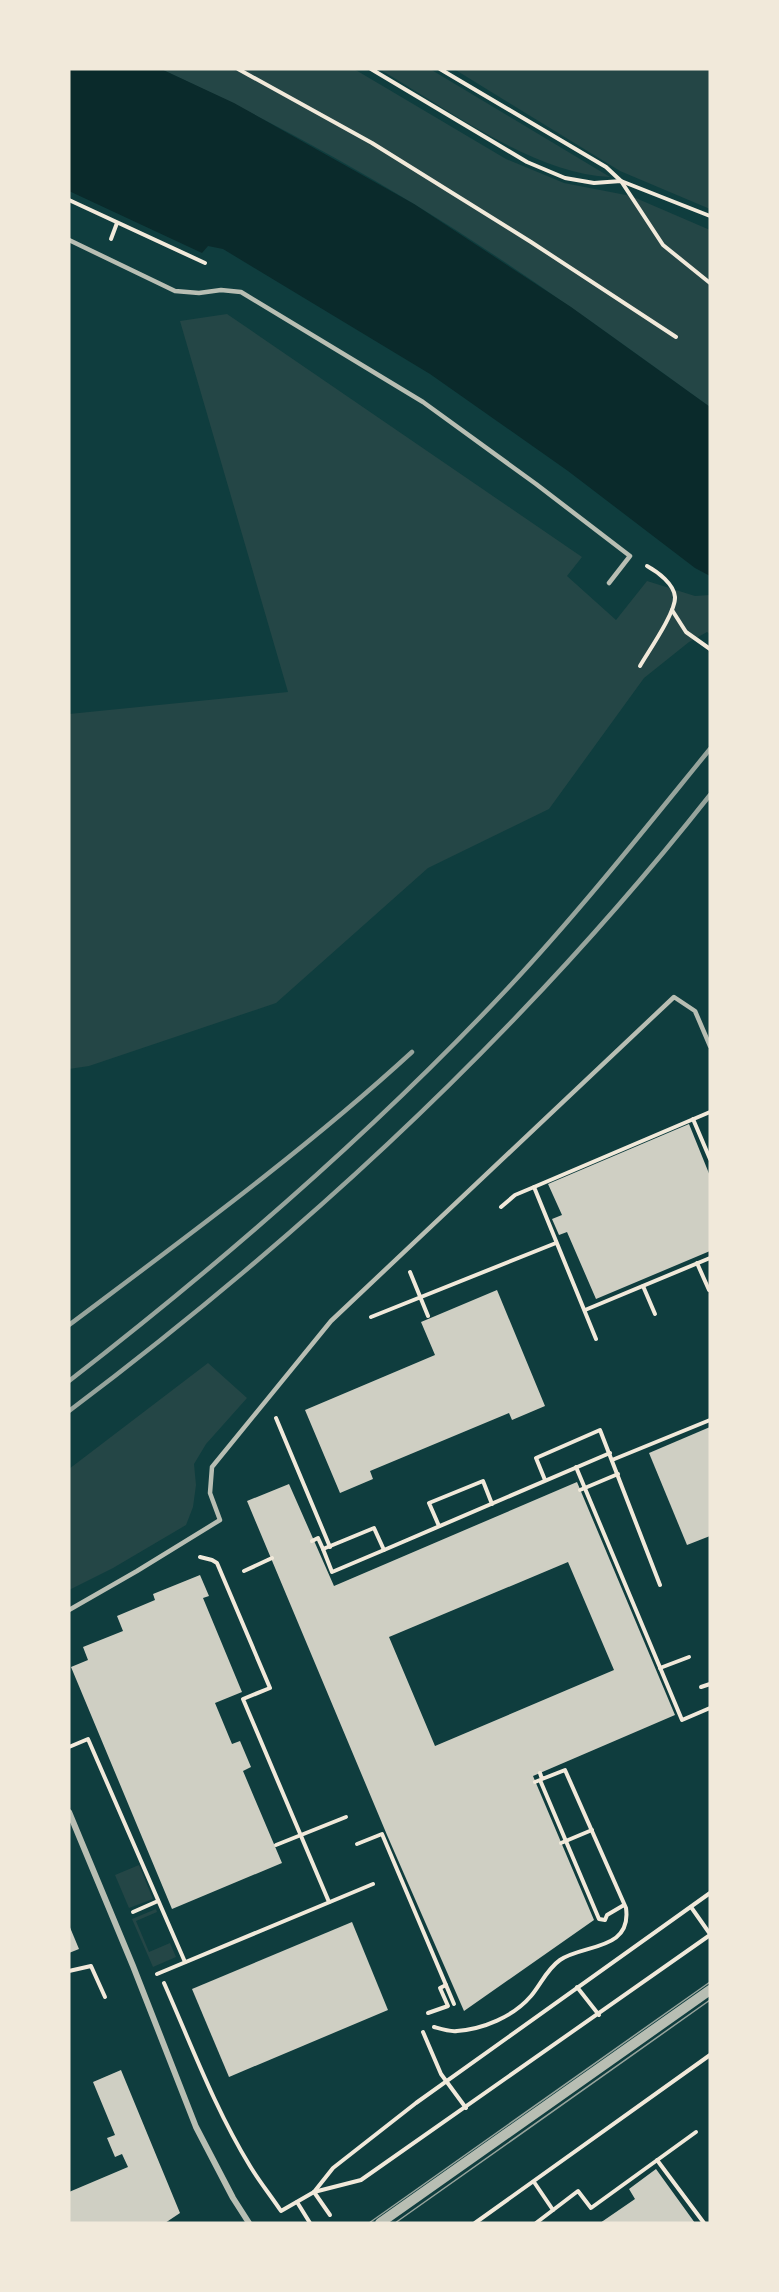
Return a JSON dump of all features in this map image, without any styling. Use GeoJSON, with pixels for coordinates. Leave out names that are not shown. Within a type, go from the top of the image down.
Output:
{"type":"FeatureCollection","features":[{"type":"Feature","properties":{"kind":"street"},"geometry":{"type":"LineString","coordinates":[[69,1812],[196,2127],[233,2198],[249,2223]]}},
{"type":"Feature","properties":{"kind":"street"},"geometry":{"type":"LineString","coordinates":[[380,2223],[710,1990]]}},
{"type":"Feature","properties":{"kind":"lane"},"geometry":{"type":"LineString","coordinates":[[69,240],[176,291],[241,292],[423,402],[630,555],[609,583]]}},
{"type":"Feature","properties":{"kind":"lane"},"geometry":{"type":"LineString","coordinates":[[69,1610],[220,1520],[210,1493],[212,1467],[331,1321],[674,997],[695,1011],[710,1046]]}},
{"type":"Feature","properties":{"kind":"path"},"geometry":{"type":"LineString","coordinates":[[238,69],[372,143],[531,242],[676,337]]}},
{"type":"Feature","properties":{"kind":"path"},"geometry":{"type":"LineString","coordinates":[[371,69],[527,162],[566,178],[594,183],[621,181],[710,216]]}},
{"type":"Feature","properties":{"kind":"path"},"geometry":{"type":"LineString","coordinates":[[440,69],[606,167],[621,181],[663,245],[710,283]]}},
{"type":"Feature","properties":{"kind":"path"},"geometry":{"type":"LineString","coordinates":[[69,200],[205,263]]}},
{"type":"Feature","properties":{"kind":"path"},"geometry":{"type":"LineString","coordinates":[[108,247],[117,223]]}},
{"type":"Feature","properties":{"kind":"path"},"geometry":{"type":"LineString","coordinates":[[640,666],[672,610],[675,597],[668,583],[653,569]]}},
{"type":"Feature","properties":{"kind":"path"},"geometry":{"type":"LineString","coordinates":[[672,610],[686,632],[710,649]]}},
{"type":"Feature","properties":{"kind":"path"},"geometry":{"type":"LineString","coordinates":[[501,1207],[515,1195],[710,1112]]}},
{"type":"Feature","properties":{"kind":"path"},"geometry":{"type":"LineString","coordinates":[[693,1119],[710,1159]]}},
{"type":"Feature","properties":{"kind":"path"},"geometry":{"type":"LineString","coordinates":[[534,1187],[596,1339]]}},
{"type":"Feature","properties":{"kind":"path"},"geometry":{"type":"LineString","coordinates":[[371,1317],[556,1243]]}},
{"type":"Feature","properties":{"kind":"path"},"geometry":{"type":"LineString","coordinates":[[585,1310],[710,1258]]}},
{"type":"Feature","properties":{"kind":"path"},"geometry":{"type":"LineString","coordinates":[[398,1259],[410,1270],[428,1316]]}},
{"type":"Feature","properties":{"kind":"path"},"geometry":{"type":"LineString","coordinates":[[698,1263],[709,1290]]}},
{"type":"Feature","properties":{"kind":"path"},"geometry":{"type":"LineString","coordinates":[[643,1286],[655,1314]]}},
{"type":"Feature","properties":{"kind":"path"},"geometry":{"type":"LineString","coordinates":[[262,1406],[276,1418],[330,1547]]}},
{"type":"Feature","properties":{"kind":"path"},"geometry":{"type":"LineString","coordinates":[[612,1460],[710,1420]]}},
{"type":"Feature","properties":{"kind":"path"},"geometry":{"type":"LineString","coordinates":[[545,1480],[536,1458],[600,1430],[660,1585]]}},
{"type":"Feature","properties":{"kind":"path"},"geometry":{"type":"LineString","coordinates":[[312,1541],[318,1538],[332,1572],[610,1453]]}},
{"type":"Feature","properties":{"kind":"path"},"geometry":{"type":"LineString","coordinates":[[576,1467],[583,1489],[682,1720],[710,1708]]}},
{"type":"Feature","properties":{"kind":"path"},"geometry":{"type":"LineString","coordinates":[[583,1489],[618,1474]]}},
{"type":"Feature","properties":{"kind":"path"},"geometry":{"type":"LineString","coordinates":[[439,1526],[429,1503],[483,1481],[492,1504]]}},
{"type":"Feature","properties":{"kind":"path"},"geometry":{"type":"LineString","coordinates":[[323,1550],[374,1528],[384,1550]]}},
{"type":"Feature","properties":{"kind":"path"},"geometry":{"type":"LineString","coordinates":[[191,1560],[201,1557],[217,1563],[270,1688],[243,1699],[329,1902]]}},
{"type":"Feature","properties":{"kind":"path"},"geometry":{"type":"LineString","coordinates":[[244,1571],[272,1558]]}},
{"type":"Feature","properties":{"kind":"path"},"geometry":{"type":"LineString","coordinates":[[660,1668],[689,1657]]}},
{"type":"Feature","properties":{"kind":"path"},"geometry":{"type":"LineString","coordinates":[[701,1687],[710,1684]]}},
{"type":"Feature","properties":{"kind":"path"},"geometry":{"type":"LineString","coordinates":[[69,1747],[88,1739],[185,1962]]}},
{"type":"Feature","properties":{"kind":"path"},"geometry":{"type":"LineString","coordinates":[[434,2028],[455,2032],[490,2023],[508,2014],[529,1998],[557,1962],[567,1955],[600,1946],[616,1938],[623,1929],[626,1920],[624,1905],[565,1770],[542,1779],[540,1773]]}},
{"type":"Feature","properties":{"kind":"path"},"geometry":{"type":"LineString","coordinates":[[535,1782],[540,1780],[563,1835],[564,1843],[599,1920],[604,1920],[607,1914],[624,1905]]}},
{"type":"Feature","properties":{"kind":"path"},"geometry":{"type":"LineString","coordinates":[[276,1845],[346,1817]]}},
{"type":"Feature","properties":{"kind":"path"},"geometry":{"type":"LineString","coordinates":[[564,1843],[592,1830]]}},
{"type":"Feature","properties":{"kind":"path"},"geometry":{"type":"LineString","coordinates":[[357,1844],[382,1834],[454,2004]]}},
{"type":"Feature","properties":{"kind":"path"},"geometry":{"type":"LineString","coordinates":[[139,1981],[373,1884]]}},
{"type":"Feature","properties":{"kind":"path"},"geometry":{"type":"LineString","coordinates":[[314,2192],[333,2168],[445,2082],[710,1893]]}},
{"type":"Feature","properties":{"kind":"path"},"geometry":{"type":"LineString","coordinates":[[160,1973],[214,2095],[250,2166],[281,2211],[314,2192],[362,2180],[710,1934],[691,1907]]}},
{"type":"Feature","properties":{"kind":"path"},"geometry":{"type":"LineString","coordinates":[[69,1971],[91,1966],[105,1998]]}},
{"type":"Feature","properties":{"kind":"path"},"geometry":{"type":"LineString","coordinates":[[428,2013],[448,2006],[440,1988],[446,1985]]}},
{"type":"Feature","properties":{"kind":"path"},"geometry":{"type":"LineString","coordinates":[[577,1987],[599,2014]]}},
{"type":"Feature","properties":{"kind":"path"},"geometry":{"type":"LineString","coordinates":[[423,2032],[445,2082],[466,2108]]}},
{"type":"Feature","properties":{"kind":"path"},"geometry":{"type":"LineString","coordinates":[[475,2223],[710,2055]]}},
{"type":"Feature","properties":{"kind":"path"},"geometry":{"type":"LineString","coordinates":[[536,2223],[578,2192],[591,2208],[696,2132]]}},
{"type":"Feature","properties":{"kind":"path"},"geometry":{"type":"LineString","coordinates":[[657,2160],[704,2223]]}},
{"type":"Feature","properties":{"kind":"path"},"geometry":{"type":"LineString","coordinates":[[534,2182],[553,2210]]}},
{"type":"Feature","properties":{"kind":"path"},"geometry":{"type":"LineString","coordinates":[[314,2192],[330,2215]]}},
{"type":"Feature","properties":{"kind":"path"},"geometry":{"type":"LineString","coordinates":[[297,2202],[310,2223]]}},
{"type":"Feature","properties":{"kind":"shaded area"},"geometry":{"type":"Polygon","coordinates":[[[69,69],[161,69],[234,103],[414,204],[571,307],[710,407],[710,576],[695,568],[568,471],[430,374],[223,249],[208,246],[202,253],[69,191],[69,69]]]}},
{"type":"Feature","properties":{"kind":"shaded area"},"geometry":{"type":"Polygon","coordinates":[[[161,69],[354,69],[506,159],[564,183],[631,196],[710,230],[710,407],[527,277],[414,204],[289,133],[161,69]]]}},
{"type":"Feature","properties":{"kind":"shaded area"},"geometry":{"type":"Polygon","coordinates":[[[379,69],[430,69],[610,177],[581,173],[520,152],[379,69]]]}},
{"type":"Feature","properties":{"kind":"shaded area"},"geometry":{"type":"Polygon","coordinates":[[[454,69],[710,69],[710,209],[620,171],[454,69]]]}},
{"type":"Feature","properties":{"kind":"shaded area"},"geometry":{"type":"Polygon","coordinates":[[[227,314],[582,557],[567,576],[616,620],[647,581],[695,596],[710,595],[710,634],[707,632],[689,642],[644,678],[549,809],[428,868],[276,1003],[89,1066],[69,1069],[69,714],[288,692],[180,321],[227,314]]]}},
{"type":"Feature","properties":{"kind":"shaded area"},"geometry":{"type":"Polygon","coordinates":[[[208,1363],[247,1398],[206,1444],[194,1464],[196,1485],[193,1507],[186,1525],[113,1568],[69,1590],[69,1469],[208,1363]]]}},
{"type":"Feature","properties":{"kind":"shaded area"},"geometry":{"type":"Polygon","coordinates":[[[139,1865],[153,1899],[129,1908],[115,1875],[139,1865]]]}},
{"type":"Feature","properties":{"kind":"shaded area"},"geometry":{"type":"Polygon","coordinates":[[[156,1909],[157,1912],[136,1921],[149,1952],[170,1943],[176,1957],[153,1967],[132,1919],[156,1909]]]}},
{"type":"Feature","properties":{"kind":"building"},"geometry":{"type":"Polygon","coordinates":[[[689,1124],[710,1176],[710,1251],[596,1299],[567,1232],[559,1235],[552,1219],[562,1215],[548,1184],[689,1124]]]}},
{"type":"Feature","properties":{"kind":"building"},"geometry":{"type":"Polygon","coordinates":[[[497,1290],[545,1406],[512,1420],[509,1413],[370,1471],[373,1479],[340,1493],[305,1410],[435,1355],[421,1322],[497,1290]]]}},
{"type":"Feature","properties":{"kind":"building"},"geometry":{"type":"Polygon","coordinates":[[[710,1427],[710,1536],[687,1545],[649,1453],[710,1427]]]}},
{"type":"Feature","properties":{"kind":"building"},"geometry":{"type":"Polygon","coordinates":[[[577,1482],[675,1715],[533,1776],[594,1920],[464,2011],[387,1835],[247,1501],[289,1484],[334,1586],[577,1482]],[[568,1562],[389,1637],[435,1746],[614,1670],[568,1562]]]}},
{"type":"Feature","properties":{"kind":"building"},"geometry":{"type":"Polygon","coordinates":[[[200,1575],[209,1596],[203,1598],[242,1692],[215,1703],[232,1744],[240,1741],[251,1767],[243,1771],[282,1863],[172,1909],[71,1667],[88,1660],[83,1647],[123,1631],[117,1616],[155,1600],[153,1594],[200,1575]]]}},
{"type":"Feature","properties":{"kind":"building"},"geometry":{"type":"Polygon","coordinates":[[[352,1922],[388,2010],[229,2077],[192,1989],[352,1922]]]}},
{"type":"Feature","properties":{"kind":"building"},"geometry":{"type":"Polygon","coordinates":[[[69,1925],[79,1949],[69,1953],[69,1925]]]}},
{"type":"Feature","properties":{"kind":"building"},"geometry":{"type":"Polygon","coordinates":[[[121,2070],[180,2213],[165,2223],[69,2223],[69,2192],[128,2167],[122,2154],[115,2157],[107,2138],[115,2135],[93,2082],[121,2070]]]}},
{"type":"Feature","properties":{"kind":"building"},"geometry":{"type":"Polygon","coordinates":[[[656,2169],[695,2223],[600,2223],[635,2199],[629,2189],[656,2169]]]}},
{"type":"Feature","properties":{"kind":"tram line"},"geometry":{"type":"LineString","coordinates":[[369,2223],[710,1982]]}},
{"type":"Feature","properties":{"kind":"tram line"},"geometry":{"type":"LineString","coordinates":[[395,2223],[710,2000]]}},
{"type":"Feature","properties":{"kind":"railway"},"geometry":{"type":"LineString","coordinates":[[69,1381],[184,1289],[296,1193],[351,1144],[457,1041],[560,930],[710,749]]}},
{"type":"Feature","properties":{"kind":"railway"},"geometry":{"type":"LineString","coordinates":[[69,1411],[244,1272],[409,1124],[489,1046],[565,965],[710,795]]}},
{"type":"Feature","properties":{"kind":"railway"},"geometry":{"type":"LineString","coordinates":[[69,1325],[287,1159],[412,1052]]}}]}
